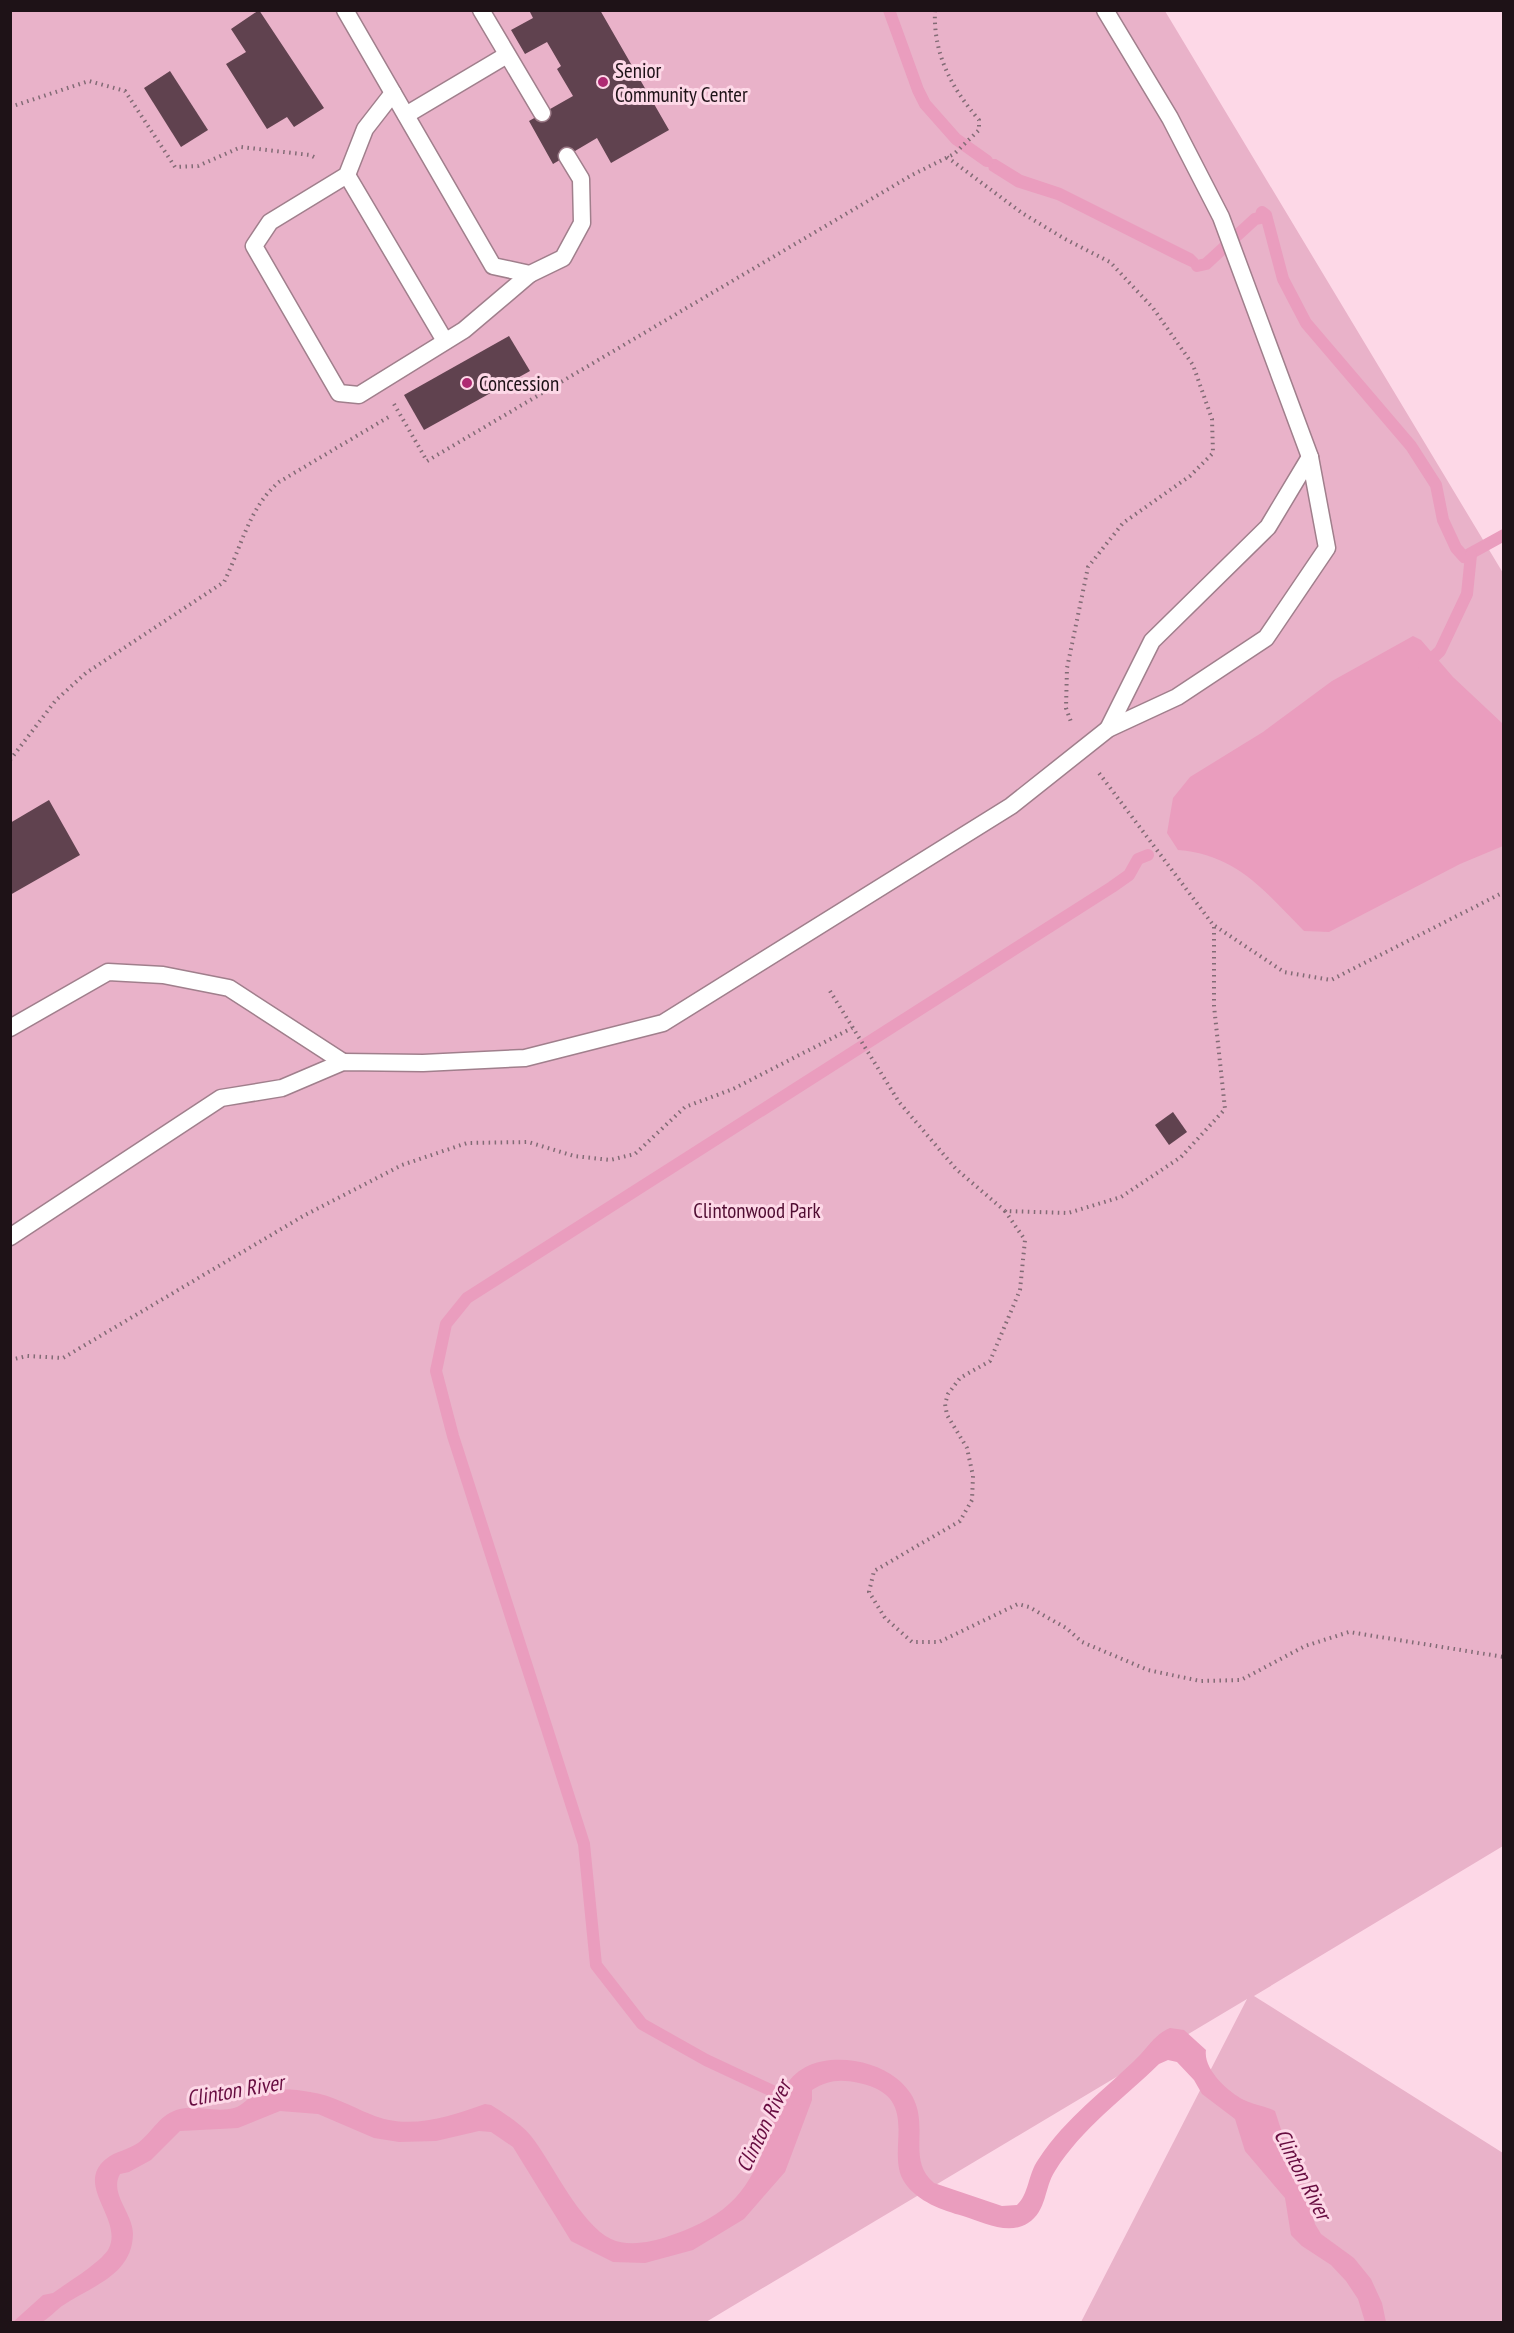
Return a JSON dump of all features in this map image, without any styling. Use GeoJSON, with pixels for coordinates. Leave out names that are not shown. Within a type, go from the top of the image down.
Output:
{"type":"FeatureCollection","features":[{"type":"Feature","properties":{"kind":"lane"},"geometry":{"type":"LineString","coordinates":[[345,10],[494,266],[530,274]]}},
{"type":"Feature","properties":{"kind":"lane"},"geometry":{"type":"LineString","coordinates":[[482,10],[542,113]]}},
{"type":"Feature","properties":{"kind":"lane"},"geometry":{"type":"LineString","coordinates":[[10,1237],[221,1098],[282,1088],[343,1062],[423,1063],[525,1058],[663,1023],[1011,806],[1108,729],[1177,697],[1266,638],[1327,548],[1310,457],[1221,217],[1170,118],[1105,10]]}},
{"type":"Feature","properties":{"kind":"lane"},"geometry":{"type":"LineString","coordinates":[[406,115],[507,55]]}},
{"type":"Feature","properties":{"kind":"lane"},"geometry":{"type":"LineString","coordinates":[[393,93],[365,129],[347,175],[270,222],[254,246],[339,393],[359,395],[464,330],[530,274],[563,258],[582,223],[581,179],[567,156]]}},
{"type":"Feature","properties":{"kind":"lane"},"geometry":{"type":"LineString","coordinates":[[347,175],[445,342]]}},
{"type":"Feature","properties":{"kind":"lane"},"geometry":{"type":"LineString","coordinates":[[1108,729],[1152,641],[1268,527],[1310,457]]}},
{"type":"Feature","properties":{"kind":"lane"},"geometry":{"type":"LineString","coordinates":[[10,1028],[108,972],[163,975],[229,988],[343,1062]]}},
{"type":"Feature","properties":{"kind":"path"},"geometry":{"type":"LineString","coordinates":[[392,400],[427,460],[902,181],[954,154],[979,130],[979,120],[960,98],[941,60],[934,36],[935,10]]}},
{"type":"Feature","properties":{"kind":"path"},"geometry":{"type":"LineString","coordinates":[[10,106],[89,81],[125,91],[175,167],[198,166],[242,147],[310,155],[347,175]]}},
{"type":"Feature","properties":{"kind":"path"},"geometry":{"type":"LineString","coordinates":[[10,760],[56,700],[86,673],[225,582],[234,562],[240,539],[265,494],[279,482],[392,415]]}},
{"type":"Feature","properties":{"kind":"path"},"geometry":{"type":"LineString","coordinates":[[1214,926],[1284,972],[1332,980],[1503,892]]}},
{"type":"Feature","properties":{"kind":"path"},"geometry":{"type":"LineString","coordinates":[[10,1360],[27,1356],[63,1358],[305,1215],[402,1165],[467,1143],[528,1142],[574,1156],[610,1160],[635,1154],[685,1107],[733,1089],[852,1028]]}},
{"type":"Feature","properties":{"kind":"path"},"geometry":{"type":"LineString","coordinates":[[1005,1211],[1024,1240],[1020,1290],[990,1361],[960,1378],[948,1394],[945,1404],[947,1415],[967,1448],[973,1476],[972,1500],[960,1521],[874,1571],[869,1592],[885,1618],[912,1642],[939,1642],[1018,1604],[1029,1607],[1066,1628],[1082,1642],[1148,1670],[1200,1681],[1241,1680],[1305,1647],[1349,1632],[1503,1657]]}},
{"type":"Feature","properties":{"kind":"green space","name":"Clintonwood Park"},"geometry":{"type":"Polygon","coordinates":[[[11,11],[1165,11],[1503,573],[1503,1846],[1254,1996],[1503,2153],[1503,2322],[1081,2322],[1247,1999],[706,2322],[11,2322],[11,11]]]}},
{"type":"Feature","properties":{"kind":"shaded area"},"geometry":{"type":"Polygon","coordinates":[[[996,159],[1022,175],[1061,188],[1193,254],[1198,259],[1197,266],[1193,268],[1178,261],[1057,200],[1016,187],[989,170],[987,161],[996,159]]]}},
{"type":"Feature","properties":{"kind":"shaded area"},"geometry":{"type":"Polygon","coordinates":[[[1413,636],[1421,640],[1453,677],[1503,724],[1503,846],[1460,864],[1329,932],[1304,931],[1262,889],[1234,867],[1199,853],[1178,850],[1167,833],[1173,798],[1190,777],[1263,732],[1332,681],[1413,636]]]}},
{"type":"Feature","properties":{"kind":"shaded area"},"geometry":{"type":"Polygon","coordinates":[[[1170,2028],[1184,2030],[1206,2050],[1208,2065],[1212,2072],[1231,2091],[1248,2102],[1275,2111],[1290,2157],[1304,2183],[1315,2224],[1321,2234],[1354,2258],[1371,2279],[1382,2303],[1386,2322],[1365,2322],[1358,2299],[1346,2281],[1331,2265],[1302,2246],[1291,2235],[1285,2198],[1245,2151],[1235,2119],[1202,2094],[1194,2080],[1177,2062],[1168,2060],[1159,2064],[1078,2141],[1051,2178],[1039,2212],[1028,2223],[1012,2228],[996,2227],[947,2211],[931,2204],[910,2190],[899,2170],[899,2127],[897,2113],[891,2100],[879,2090],[859,2083],[840,2081],[823,2084],[812,2090],[812,2100],[785,2172],[744,2219],[693,2250],[645,2263],[613,2262],[571,2241],[513,2147],[491,2132],[479,2131],[436,2141],[399,2142],[374,2138],[318,2114],[280,2111],[238,2128],[180,2131],[151,2160],[129,2172],[120,2174],[117,2189],[133,2234],[126,2260],[118,2270],[97,2286],[62,2306],[44,2321],[31,2324],[13,2322],[43,2295],[53,2293],[92,2265],[109,2248],[112,2237],[110,2226],[95,2180],[98,2169],[106,2159],[138,2143],[162,2119],[180,2109],[227,2109],[237,2107],[256,2094],[283,2089],[318,2093],[384,2119],[399,2121],[428,2120],[485,2104],[491,2105],[531,2136],[589,2221],[611,2239],[625,2243],[640,2243],[693,2227],[709,2219],[729,2204],[746,2184],[759,2161],[786,2086],[796,2074],[808,2066],[823,2061],[854,2061],[870,2065],[896,2078],[909,2091],[916,2105],[919,2119],[920,2160],[925,2172],[934,2183],[1002,2206],[1017,2205],[1024,2195],[1035,2166],[1061,2130],[1157,2036],[1170,2028]]]}},
{"type":"Feature","properties":{"kind":"building"},"geometry":{"type":"Polygon","coordinates":[[[259,10],[324,108],[294,127],[287,117],[267,129],[226,64],[246,52],[231,29],[259,10]]]}},
{"type":"Feature","properties":{"kind":"building","name":"Senior Community Center"},"geometry":{"type":"Polygon","coordinates":[[[529,10],[600,10],[669,130],[611,163],[597,138],[553,164],[529,121],[573,96],[557,69],[561,66],[547,42],[525,54],[511,30],[533,18],[529,10]]]}},
{"type":"Feature","properties":{"kind":"building"},"geometry":{"type":"Polygon","coordinates":[[[170,71],[208,130],[181,147],[144,88],[170,71]]]}},
{"type":"Feature","properties":{"kind":"building","name":"Concession"},"geometry":{"type":"Polygon","coordinates":[[[509,336],[530,371],[424,430],[404,395],[509,336]]]}},
{"type":"Feature","properties":{"kind":"building"},"geometry":{"type":"Polygon","coordinates":[[[49,800],[80,855],[10,895],[10,823],[49,800]]]}},
{"type":"Feature","properties":{"kind":"building"},"geometry":{"type":"Polygon","coordinates":[[[1173,1112],[1187,1132],[1169,1145],[1155,1125],[1173,1112]]]}},
{"type":"Feature","properties":{"kind":"waterway"},"geometry":{"type":"LineString","coordinates":[[889,10],[925,104],[956,139],[987,161]]}},
{"type":"Feature","properties":{"kind":"waterway"},"geometry":{"type":"LineString","coordinates":[[1197,266],[1206,264],[1255,219],[1260,218],[1262,212],[1266,215],[1283,279],[1306,323],[1411,446],[1436,485],[1443,520],[1456,548],[1464,557],[1504,535]]}},
{"type":"Feature","properties":{"kind":"waterway"},"geometry":{"type":"LineString","coordinates":[[1424,666],[1440,651],[1467,594],[1471,555]]}},
{"type":"Feature","properties":{"kind":"waterway","name":"Clinton River"},"geometry":{"type":"LineString","coordinates":[[796,2100],[706,2060],[642,2024],[596,1965],[584,1844],[453,1436],[436,1371],[446,1324],[467,1298],[1112,887],[1129,875],[1138,859],[1148,855]]}},
{"type":"Feature","properties":{"kind":"place","name":"Senior Community Center"},"geometry":{"type":"Point","coordinates":[603,82]}},
{"type":"Feature","properties":{"kind":"place","name":"Concession"},"geometry":{"type":"Point","coordinates":[467,383]}}]}
